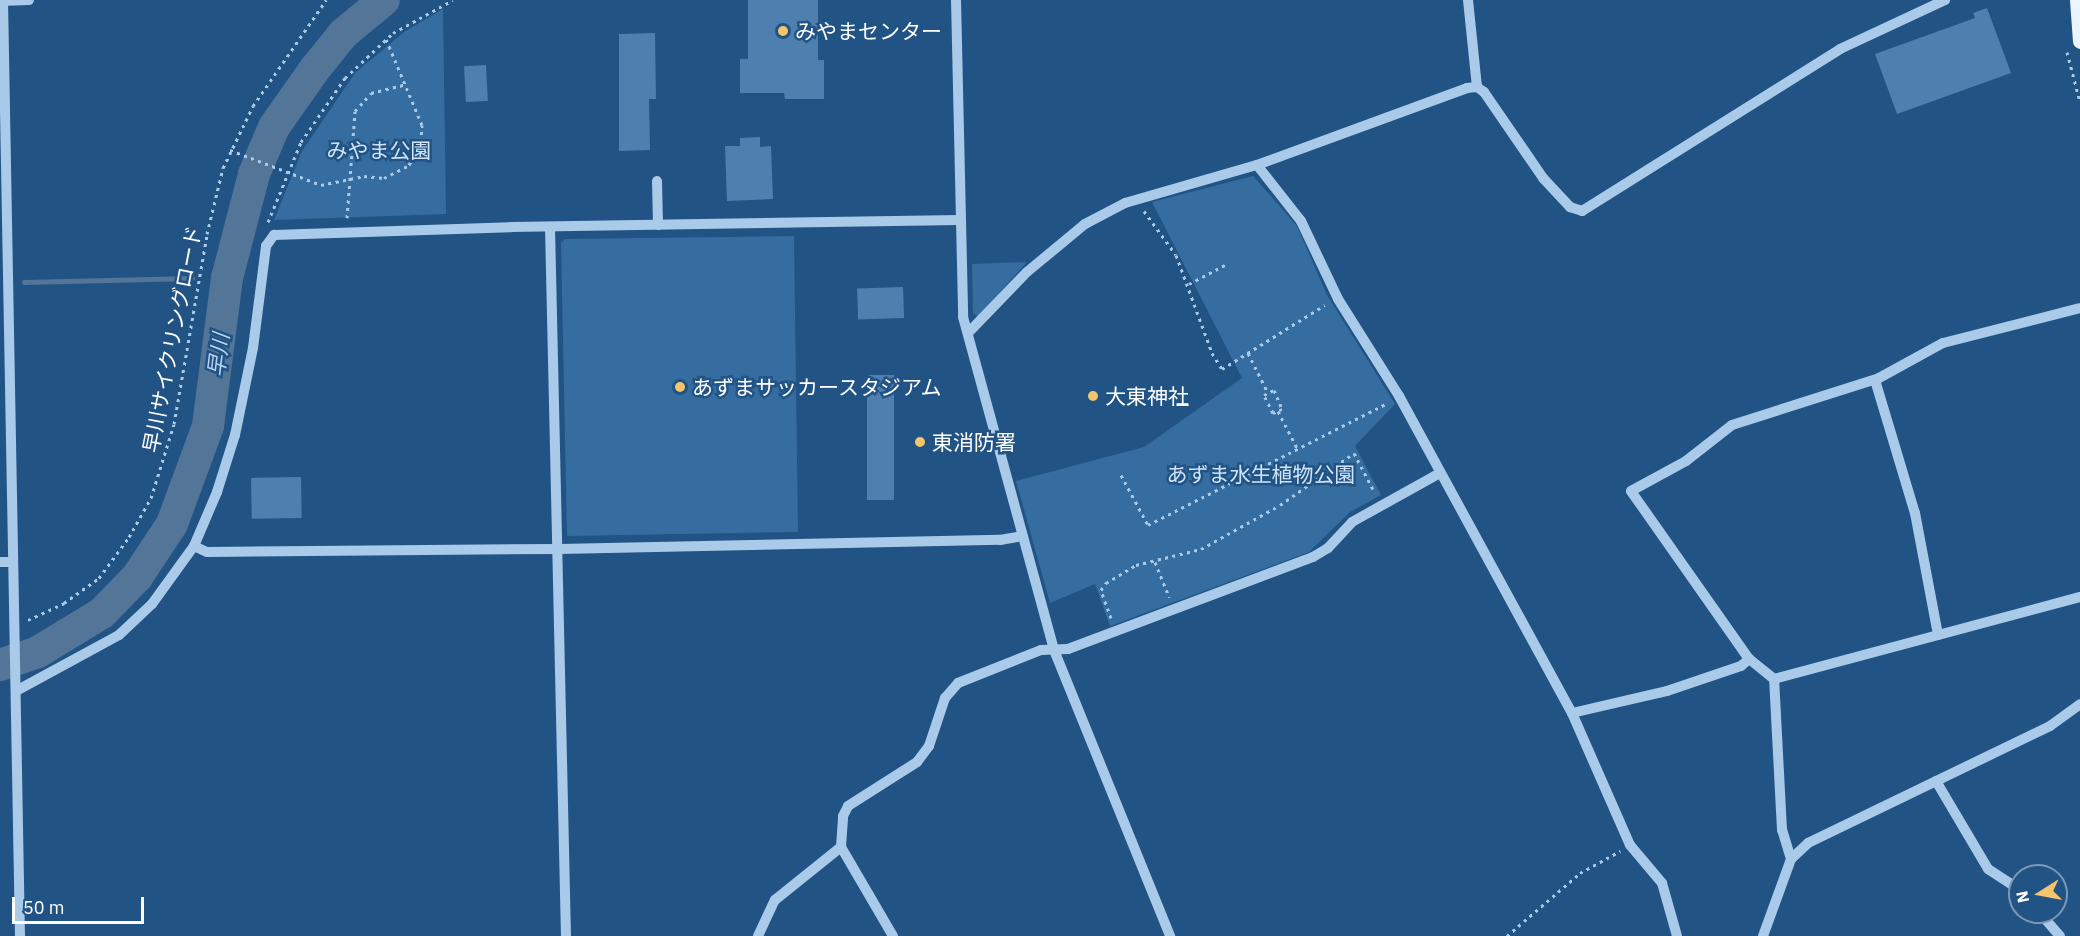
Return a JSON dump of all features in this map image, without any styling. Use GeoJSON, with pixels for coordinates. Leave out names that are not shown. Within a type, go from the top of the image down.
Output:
{"type":"FeatureCollection","features":[{"type":"Feature","properties":{"kind":"main road"},"geometry":{"type":"LineString","coordinates":[[2077,0],[2080,41]]}},
{"type":"Feature","properties":{"kind":"street"},"geometry":{"type":"LineString","coordinates":[[20,936],[16,686],[18,627],[13,562],[2,1],[29,0]]}},
{"type":"Feature","properties":{"kind":"street"},"geometry":{"type":"LineString","coordinates":[[956,0],[962,307],[1054,650],[1100,770],[1170,936]]}},
{"type":"Feature","properties":{"kind":"street"},"geometry":{"type":"LineString","coordinates":[[1468,0],[1477,87],[1543,178],[1570,207],[1582,211],[1840,49],[1945,0]]}},
{"type":"Feature","properties":{"kind":"street"},"geometry":{"type":"LineString","coordinates":[[968,333],[1027,272],[1085,224],[1146,198],[1257,165],[1477,87]]}},
{"type":"Feature","properties":{"kind":"street"},"geometry":{"type":"LineString","coordinates":[[1257,165],[1301,221],[1338,299],[1399,396],[1572,713],[1630,845],[1658,874],[1677,936]]}},
{"type":"Feature","properties":{"kind":"street"},"geometry":{"type":"LineString","coordinates":[[657,181],[658,225]]}},
{"type":"Feature","properties":{"kind":"street"},"geometry":{"type":"LineString","coordinates":[[16,686],[119,635],[152,604],[194,546],[217,492],[245,393],[267,242],[274,236],[291,232],[378,233],[398,230],[550,226],[960,220]]}},
{"type":"Feature","properties":{"kind":"street"},"geometry":{"type":"LineString","coordinates":[[550,226],[566,936]]}},
{"type":"Feature","properties":{"kind":"street"},"geometry":{"type":"LineString","coordinates":[[1791,859],[1782,830],[1774,679],[1749,659],[1631,491],[1686,461],[1732,425],[1875,380],[1943,344],[2080,308]]}},
{"type":"Feature","properties":{"kind":"street"},"geometry":{"type":"LineString","coordinates":[[1875,380],[1916,513],[1938,635]]}},
{"type":"Feature","properties":{"kind":"street"},"geometry":{"type":"LineString","coordinates":[[893,936],[841,847],[843,816],[848,806],[917,762],[929,746],[951,689],[970,676],[1041,650],[1068,649],[1313,557],[1328,548],[1352,522],[1440,473]]}},
{"type":"Feature","properties":{"kind":"street"},"geometry":{"type":"LineString","coordinates":[[194,546],[207,552],[558,549],[1006,540],[1023,536]]}},
{"type":"Feature","properties":{"kind":"street"},"geometry":{"type":"LineString","coordinates":[[0,562],[13,562]]}},
{"type":"Feature","properties":{"kind":"street"},"geometry":{"type":"LineString","coordinates":[[1774,679],[2080,597]]}},
{"type":"Feature","properties":{"kind":"street"},"geometry":{"type":"LineString","coordinates":[[1572,713],[1667,691],[1741,666],[1749,659]]}},
{"type":"Feature","properties":{"kind":"street"},"geometry":{"type":"LineString","coordinates":[[1763,936],[1791,859],[1809,843],[2050,726],[2080,705]]}},
{"type":"Feature","properties":{"kind":"street"},"geometry":{"type":"LineString","coordinates":[[1936,781],[1988,869],[2008,882]]}},
{"type":"Feature","properties":{"kind":"street"},"geometry":{"type":"LineString","coordinates":[[758,936],[775,900],[841,847]]}},
{"type":"Feature","properties":{"kind":"street"},"geometry":{"type":"LineString","coordinates":[[2050,924],[2060,936]]}},
{"type":"Feature","properties":{"kind":"path","name":"早川サイクリングロード"},"geometry":{"type":"LineString","coordinates":[[18,627],[64,603],[99,578],[129,537],[151,498],[174,424],[212,212],[230,150],[262,90],[326,0]]}},
{"type":"Feature","properties":{"kind":"path"},"geometry":{"type":"LineString","coordinates":[[268,222],[284,172],[334,92],[386,39],[453,0]]}},
{"type":"Feature","properties":{"kind":"path"},"geometry":{"type":"LineString","coordinates":[[230,150],[321,185],[350,181],[364,176],[391,175],[408,165],[417,153],[422,125],[407,84],[386,39]]}},
{"type":"Feature","properties":{"kind":"path"},"geometry":{"type":"LineString","coordinates":[[347,222],[351,130],[358,106],[371,93],[407,84]]}},
{"type":"Feature","properties":{"kind":"path"},"geometry":{"type":"LineString","coordinates":[[1146,198],[1144,211],[1176,255],[1189,284],[1212,353],[1222,369],[1328,303]]}},
{"type":"Feature","properties":{"kind":"path"},"geometry":{"type":"LineString","coordinates":[[1189,284],[1227,264]]}},
{"type":"Feature","properties":{"kind":"path"},"geometry":{"type":"LineString","coordinates":[[1248,353],[1268,393]]}},
{"type":"Feature","properties":{"kind":"path"},"geometry":{"type":"LineString","coordinates":[[1274,390],[1282,409],[1273,413],[1264,395],[1268,393],[1274,390]]}},
{"type":"Feature","properties":{"kind":"path"},"geometry":{"type":"LineString","coordinates":[[1121,475],[1148,525],[1399,396]]}},
{"type":"Feature","properties":{"kind":"path"},"geometry":{"type":"LineString","coordinates":[[1278,411],[1297,448]]}},
{"type":"Feature","properties":{"kind":"path"},"geometry":{"type":"LineString","coordinates":[[1122,618],[1113,621],[1101,590],[1136,565],[1184,556],[1250,522],[1354,453],[1376,493],[1367,498]]}},
{"type":"Feature","properties":{"kind":"path"},"geometry":{"type":"LineString","coordinates":[[1155,562],[1170,600]]}},
{"type":"Feature","properties":{"kind":"path"},"geometry":{"type":"LineString","coordinates":[[1161,603],[1181,596]]}},
{"type":"Feature","properties":{"kind":"path"},"geometry":{"type":"LineString","coordinates":[[1507,936],[1580,873],[1630,845]]}},
{"type":"Feature","properties":{"kind":"green space","name":"みやま公園"},"geometry":{"type":"Polygon","coordinates":[[[443,9],[446,214],[274,220],[302,151],[355,73],[404,32],[443,9]]]}},
{"type":"Feature","properties":{"kind":"green space","name":"あずま水生植物公園"},"geometry":{"type":"Polygon","coordinates":[[[1253,176],[1297,226],[1327,295],[1395,404],[1355,446],[1381,495],[1350,512],[1309,552],[1110,626],[1095,584],[1050,603],[1016,481],[1144,447],[1242,378],[1152,202],[1253,176]]]}},
{"type":"Feature","properties":{"kind":"green space","name":"あずまサッカースタジアム"},"geometry":{"type":"Polygon","coordinates":[[[794,236],[798,532],[567,536],[561,243],[565,239],[794,236]]]}},
{"type":"Feature","properties":{"kind":"green space"},"geometry":{"type":"Polygon","coordinates":[[[1027,262],[978,317],[973,313],[972,264],[1027,262]]]}},
{"type":"Feature","properties":{"kind":"building","name":"みやまセンター"},"geometry":{"type":"Polygon","coordinates":[[[748,0],[818,0],[818,60],[824,60],[824,99],[785,99],[784,93],[740,93],[740,59],[748,59],[748,0]]]}},
{"type":"Feature","properties":{"kind":"building"},"geometry":{"type":"Polygon","coordinates":[[[1987,8],[2011,73],[1897,114],[1875,54],[1975,18],[1973,13],[1987,8]]]}},
{"type":"Feature","properties":{"kind":"building"},"geometry":{"type":"Polygon","coordinates":[[[655,33],[656,99],[649,99],[650,150],[619,151],[619,34],[655,33]]]}},
{"type":"Feature","properties":{"kind":"building"},"geometry":{"type":"Polygon","coordinates":[[[486,65],[488,101],[466,102],[464,66],[486,65]]]}},
{"type":"Feature","properties":{"kind":"building"},"geometry":{"type":"Polygon","coordinates":[[[760,137],[760,147],[771,146],[773,199],[727,201],[725,146],[740,146],[740,138],[760,137]]]}},
{"type":"Feature","properties":{"kind":"building"},"geometry":{"type":"Polygon","coordinates":[[[903,287],[904,318],[858,320],[857,289],[903,287]]]}},
{"type":"Feature","properties":{"kind":"building"},"geometry":{"type":"Polygon","coordinates":[[[867,375],[894,375],[894,500],[867,500],[867,375]]]}},
{"type":"Feature","properties":{"kind":"building"},"geometry":{"type":"Polygon","coordinates":[[[301,477],[302,518],[252,519],[251,478],[301,477]]]}},
{"type":"Feature","properties":{"kind":"waterway","name":"早川"},"geometry":{"type":"LineString","coordinates":[[0,665],[38,652],[102,613],[137,577],[172,524],[208,426],[227,278],[254,174],[274,127],[314,70],[343,34],[384,0]]}},
{"type":"Feature","properties":{"kind":"waterway"},"geometry":{"type":"LineString","coordinates":[[24,282],[192,278]]}},
{"type":"Feature","properties":{"kind":"waterway"},"geometry":{"type":"LineString","coordinates":[[214,280],[227,278]]}},
{"type":"Feature","properties":{"kind":"place","name":"みやまセンター"},"geometry":{"type":"Point","coordinates":[783,31]}},
{"type":"Feature","properties":{"kind":"place","name":"あずまサッカースタジアム"},"geometry":{"type":"Point","coordinates":[680,387]}},
{"type":"Feature","properties":{"kind":"place","name":"大東神社"},"geometry":{"type":"Point","coordinates":[1093,396]}},
{"type":"Feature","properties":{"kind":"place","name":"東消防署"},"geometry":{"type":"Point","coordinates":[920,442]}}]}
